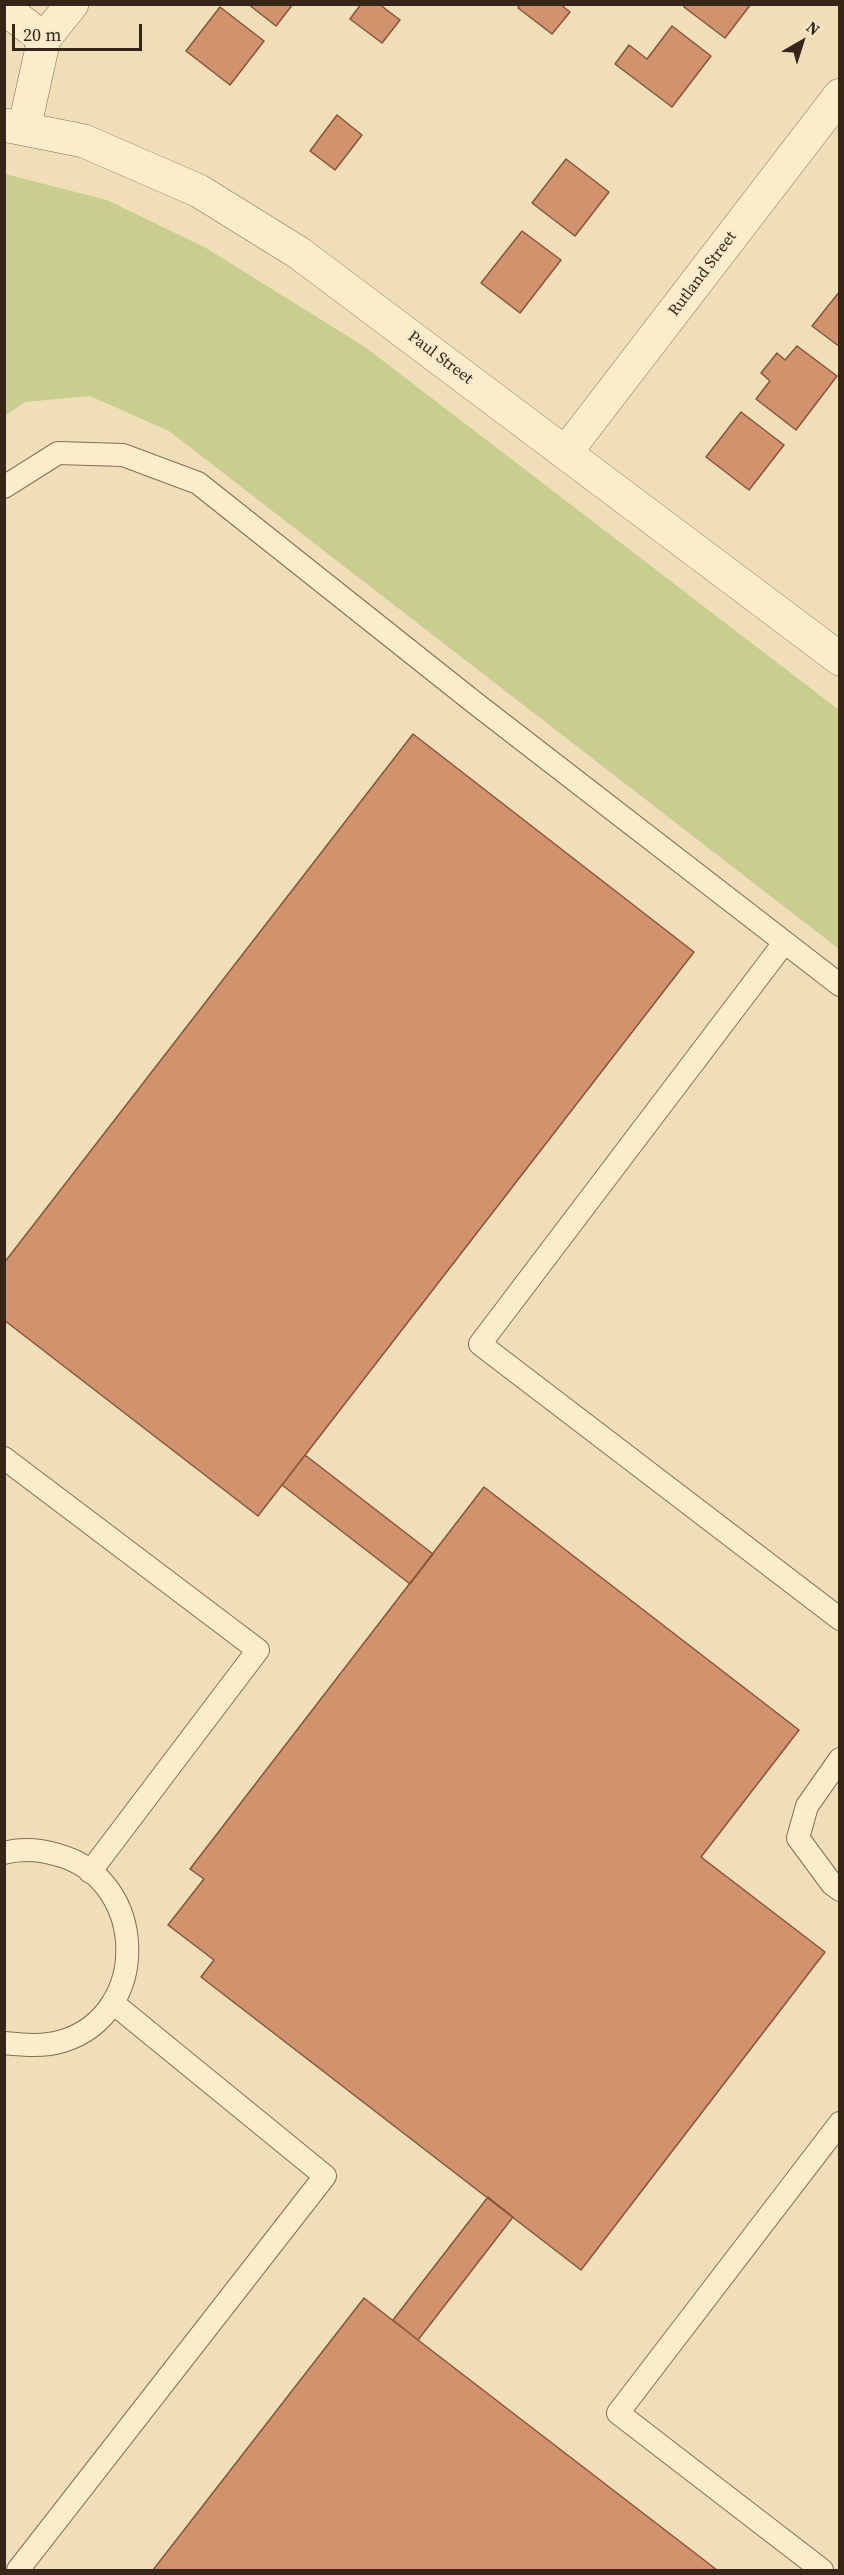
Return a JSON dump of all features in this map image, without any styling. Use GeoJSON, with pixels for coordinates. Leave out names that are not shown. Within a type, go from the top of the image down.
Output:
{"type":"FeatureCollection","features":[{"type":"Feature","properties":{"kind":"street"},"geometry":{"type":"LineString","coordinates":[[14,127],[44,39],[72,4]]}},
{"type":"Feature","properties":{"kind":"street"},"geometry":{"type":"LineString","coordinates":[[4,8],[44,39]]}},
{"type":"Feature","properties":{"kind":"street","name":"Rutland Street"},"geometry":{"type":"LineString","coordinates":[[566,452],[840,95]]}},
{"type":"Feature","properties":{"kind":"street","name":"Paul Street"},"geometry":{"type":"LineString","coordinates":[[14,127],[84,141],[199,191],[299,253],[840,659]]}},
{"type":"Feature","properties":{"kind":"lane"},"geometry":{"type":"LineString","coordinates":[[4,487],[58,453],[123,455],[198,483],[840,985]]}},
{"type":"Feature","properties":{"kind":"lane"},"geometry":{"type":"LineString","coordinates":[[784,943],[480,1344],[840,1619]]}},
{"type":"Feature","properties":{"kind":"lane"},"geometry":{"type":"LineString","coordinates":[[4,1458],[258,1650],[90,1872]]}},
{"type":"Feature","properties":{"kind":"lane"},"geometry":{"type":"LineString","coordinates":[[840,1759],[807,1806],[798,1838],[832,1884],[840,1890]]}},
{"type":"Feature","properties":{"kind":"lane"},"geometry":{"type":"LineString","coordinates":[[4,1853],[40,1850],[73,1859],[100,1879],[120,1907],[129,1939],[126,1972],[112,2003],[91,2026],[64,2041],[34,2046],[4,2043]]}},
{"type":"Feature","properties":{"kind":"lane"},"geometry":{"type":"LineString","coordinates":[[18,2571],[325,2176],[112,2003]]}},
{"type":"Feature","properties":{"kind":"lane"},"geometry":{"type":"LineString","coordinates":[[822,2571],[618,2413],[840,2123]]}},
{"type":"Feature","properties":{"kind":"green space"},"geometry":{"type":"Polygon","coordinates":[[[5,174],[107,200],[206,248],[365,347],[839,710],[839,949],[169,431],[90,396],[25,402],[5,416],[5,174]]]}},
{"type":"Feature","properties":{"kind":"building"},"geometry":{"type":"Polygon","coordinates":[[[248,4],[293,4],[276,26],[248,4]]]}},
{"type":"Feature","properties":{"kind":"building"},"geometry":{"type":"Polygon","coordinates":[[[361,4],[379,4],[400,20],[382,43],[350,19],[361,4]]]}},
{"type":"Feature","properties":{"kind":"building"},"geometry":{"type":"Polygon","coordinates":[[[520,4],[560,4],[570,12],[552,34],[518,8],[520,4]]]}},
{"type":"Feature","properties":{"kind":"building"},"geometry":{"type":"Polygon","coordinates":[[[685,4],[751,4],[725,38],[684,7],[685,4]]]}},
{"type":"Feature","properties":{"kind":"building"},"geometry":{"type":"Polygon","coordinates":[[[220,7],[264,41],[230,85],[186,51],[220,7]]]}},
{"type":"Feature","properties":{"kind":"building"},"geometry":{"type":"Polygon","coordinates":[[[672,26],[711,56],[672,107],[615,64],[629,45],[647,59],[672,26]]]}},
{"type":"Feature","properties":{"kind":"building"},"geometry":{"type":"Polygon","coordinates":[[[337,115],[362,135],[335,170],[310,151],[337,115]]]}},
{"type":"Feature","properties":{"kind":"building"},"geometry":{"type":"Polygon","coordinates":[[[566,159],[609,192],[575,236],[532,203],[566,159]]]}},
{"type":"Feature","properties":{"kind":"building"},"geometry":{"type":"Polygon","coordinates":[[[522,231],[561,260],[520,313],[481,283],[522,231]]]}},
{"type":"Feature","properties":{"kind":"building"},"geometry":{"type":"Polygon","coordinates":[[[840,291],[840,347],[812,326],[840,291]]]}},
{"type":"Feature","properties":{"kind":"building"},"geometry":{"type":"Polygon","coordinates":[[[797,346],[837,376],[796,430],[756,399],[770,381],[761,373],[777,353],[785,360],[797,346]]]}},
{"type":"Feature","properties":{"kind":"building"},"geometry":{"type":"Polygon","coordinates":[[[741,412],[784,445],[749,490],[706,457],[741,412]]]}},
{"type":"Feature","properties":{"kind":"building"},"geometry":{"type":"Polygon","coordinates":[[[413,734],[694,952],[258,1516],[4,1320],[4,1263],[413,734]]]}},
{"type":"Feature","properties":{"kind":"building"},"geometry":{"type":"Polygon","coordinates":[[[305,1455],[433,1554],[410,1584],[282,1485],[305,1455]]]}},
{"type":"Feature","properties":{"kind":"building"},"geometry":{"type":"Polygon","coordinates":[[[484,1487],[799,1730],[701,1857],[825,1952],[581,2270],[201,1977],[214,1960],[168,1925],[204,1879],[190,1869],[484,1487]]]}},
{"type":"Feature","properties":{"kind":"building"},"geometry":{"type":"Polygon","coordinates":[[[488,2197],[513,2217],[418,2340],[393,2320],[488,2197]]]}},
{"type":"Feature","properties":{"kind":"building"},"geometry":{"type":"Polygon","coordinates":[[[364,2298],[418,2340],[717,2570],[153,2570],[364,2298]]]}}]}
